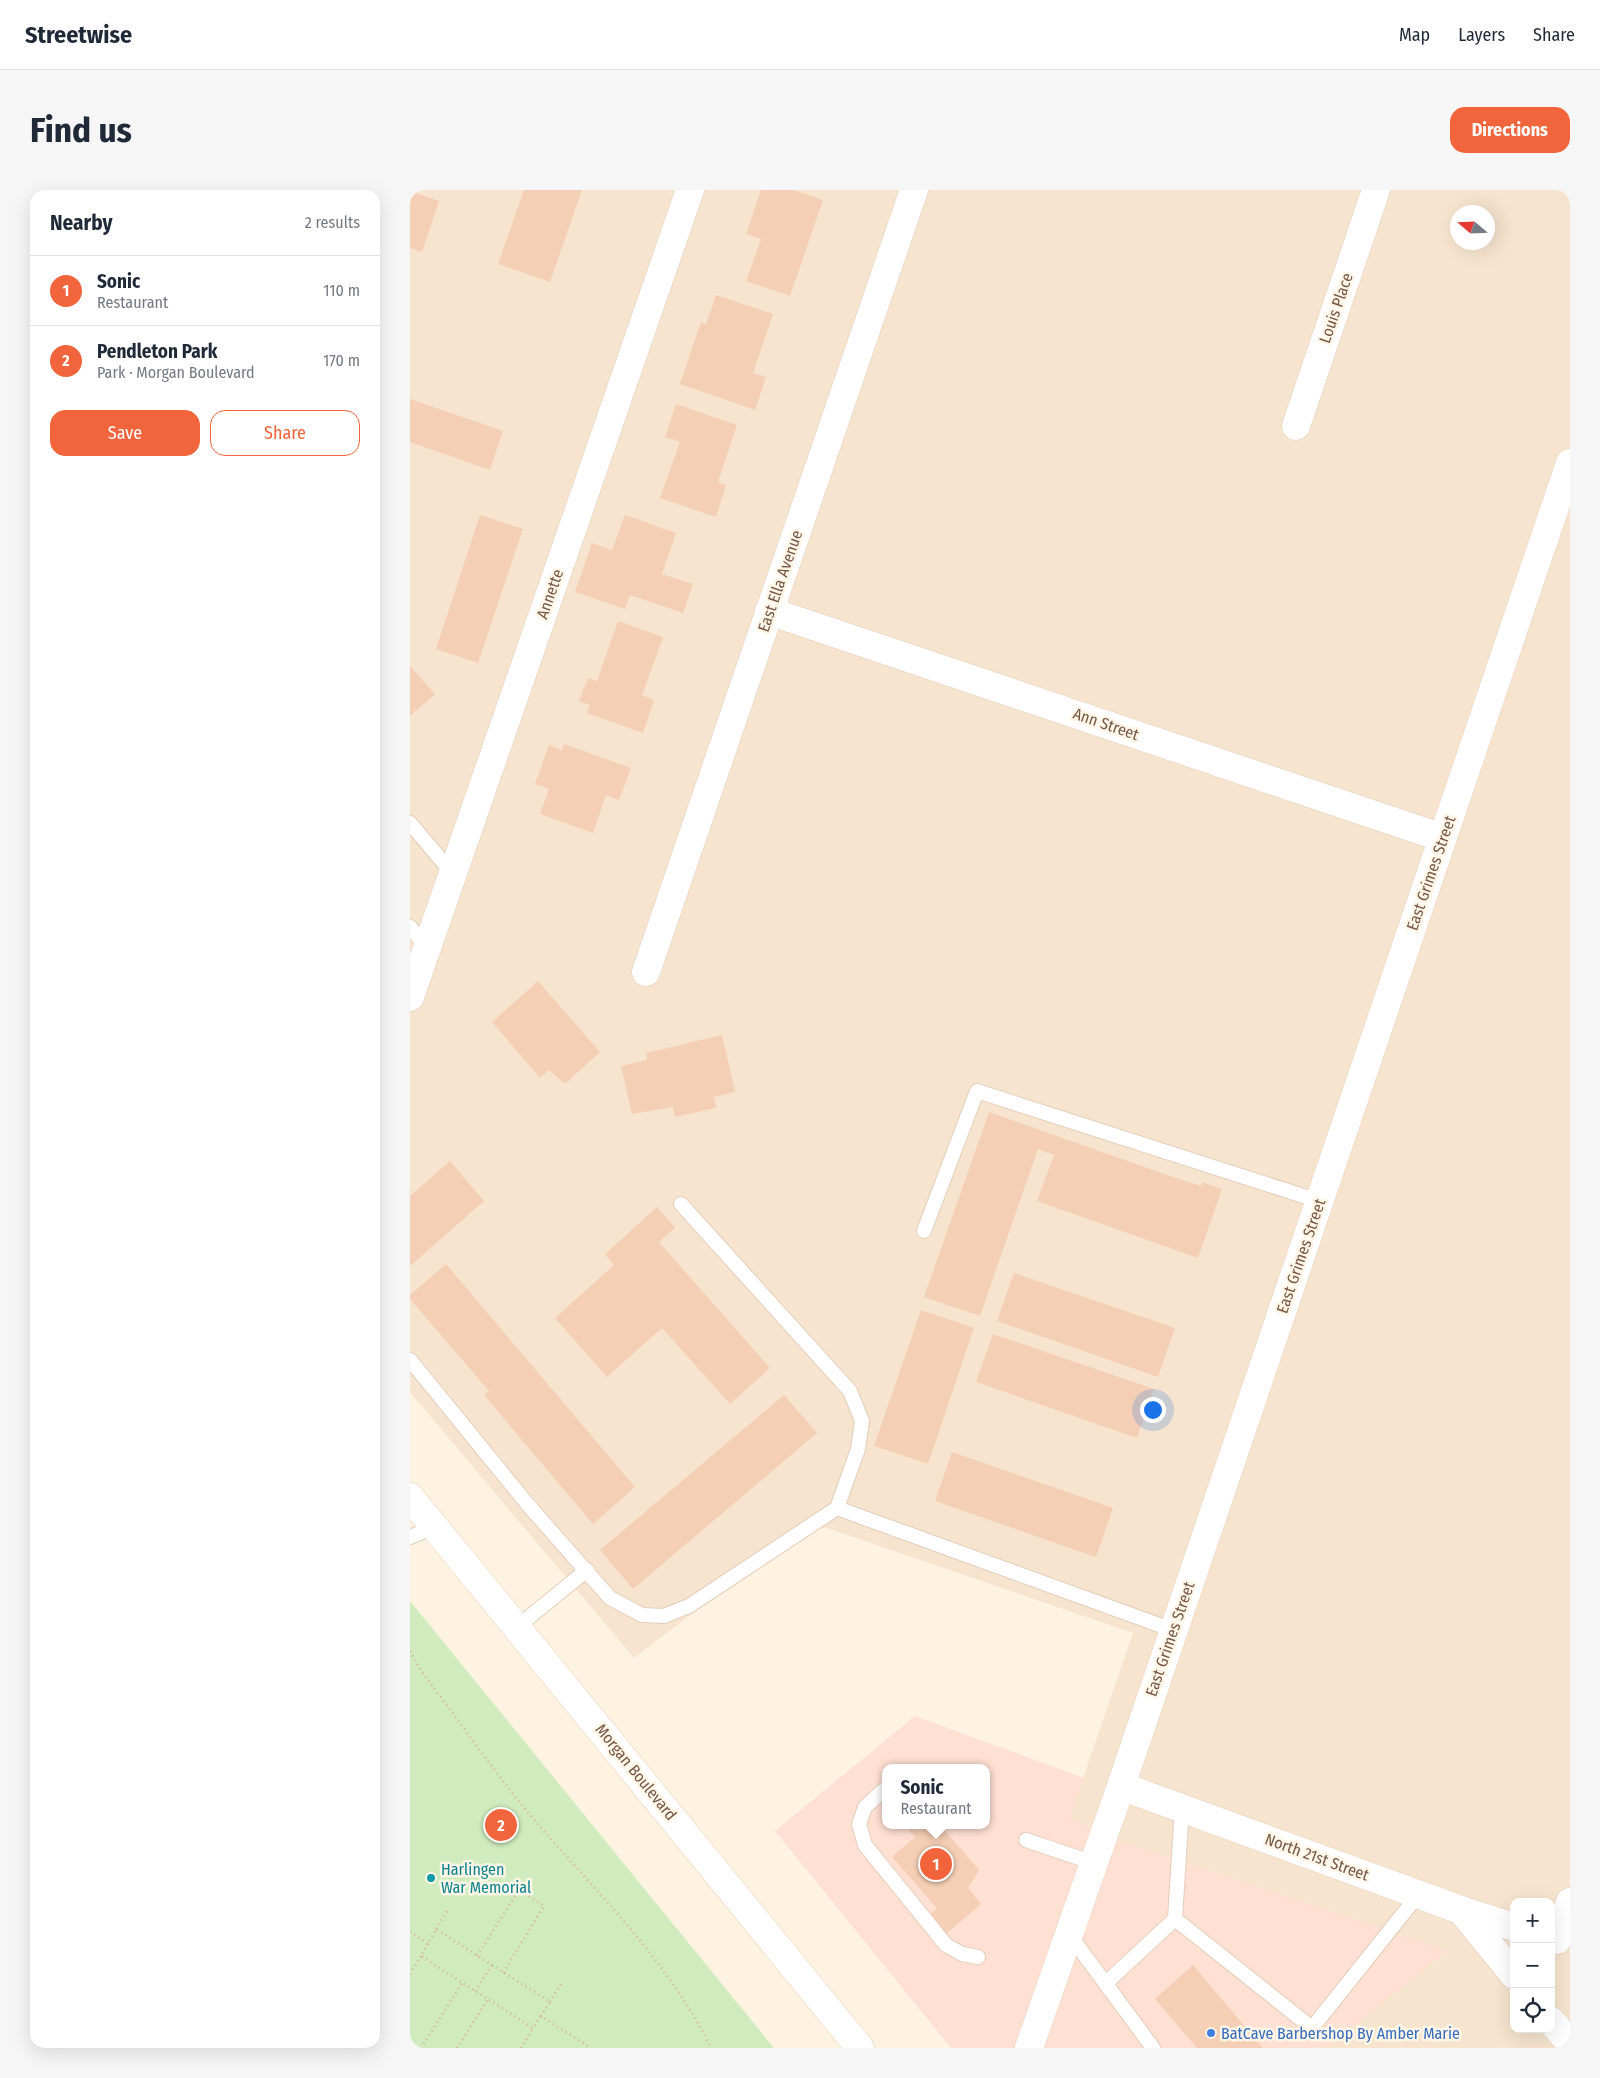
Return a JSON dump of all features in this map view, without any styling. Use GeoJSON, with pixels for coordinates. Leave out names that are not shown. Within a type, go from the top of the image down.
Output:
{"type":"FeatureCollection","features":[{"type":"Feature","properties":{"kind":"street","name":"Annette"},"geometry":{"type":"LineString","coordinates":[[410,997],[419,937],[453,874],[690,190]]}},
{"type":"Feature","properties":{"kind":"street","name":"East Ella Avenue"},"geometry":{"type":"LineString","coordinates":[[646,972],[914,190]]}},
{"type":"Feature","properties":{"kind":"street","name":"Louis Place"},"geometry":{"type":"LineString","coordinates":[[1296,426],[1376,190]]}},
{"type":"Feature","properties":{"kind":"street","name":"East Grimes Street"},"geometry":{"type":"LineString","coordinates":[[1029,2048],[1121,1786],[1570,463]]}},
{"type":"Feature","properties":{"kind":"street","name":"Ann Street"},"geometry":{"type":"LineString","coordinates":[[769,611],[1443,838]]}},
{"type":"Feature","properties":{"kind":"street","name":"Morgan Boulevard"},"geometry":{"type":"LineString","coordinates":[[410,1497],[422,1532],[517,1627],[860,2048]]}},
{"type":"Feature","properties":{"kind":"street","name":"North 21st Street"},"geometry":{"type":"LineString","coordinates":[[1121,1786],[1418,1895],[1510,1926]]}},
{"type":"Feature","properties":{"kind":"street"},"geometry":{"type":"LineString","coordinates":[[1559,1941],[1570,1902]]}},
{"type":"Feature","properties":{"kind":"street"},"geometry":{"type":"LineString","coordinates":[[1461,1910],[1510,1970]]}},
{"type":"Feature","properties":{"kind":"street"},"geometry":{"type":"LineString","coordinates":[[1555,2026],[1570,2043]]}},
{"type":"Feature","properties":{"kind":"lane"},"geometry":{"type":"LineString","coordinates":[[410,824],[453,874]]}},
{"type":"Feature","properties":{"kind":"lane"},"geometry":{"type":"LineString","coordinates":[[924,1231],[977,1091],[1319,1201]]}},
{"type":"Feature","properties":{"kind":"lane"},"geometry":{"type":"LineString","coordinates":[[410,1360],[529,1506],[610,1598],[642,1615],[664,1616],[689,1606],[837,1508],[858,1449],[862,1421],[850,1391],[681,1204]]}},
{"type":"Feature","properties":{"kind":"lane"},"geometry":{"type":"LineString","coordinates":[[837,1508],[1173,1630]]}},
{"type":"Feature","properties":{"kind":"lane"},"geometry":{"type":"LineString","coordinates":[[517,1627],[587,1570]]}},
{"type":"Feature","properties":{"kind":"lane"},"geometry":{"type":"LineString","coordinates":[[882,1792],[865,1807],[859,1824],[865,1845],[946,1945],[962,1954],[978,1957]]}},
{"type":"Feature","properties":{"kind":"lane"},"geometry":{"type":"LineString","coordinates":[[1106,1983],[1175,1919],[1182,1808]]}},
{"type":"Feature","properties":{"kind":"lane"},"geometry":{"type":"LineString","coordinates":[[1026,1840],[1094,1863]]}},
{"type":"Feature","properties":{"kind":"lane"},"geometry":{"type":"LineString","coordinates":[[1175,1919],[1312,2028],[1418,1895]]}},
{"type":"Feature","properties":{"kind":"lane"},"geometry":{"type":"LineString","coordinates":[[1068,1933],[1153,2048]]}},
{"type":"Feature","properties":{"kind":"path"},"geometry":{"type":"LineString","coordinates":[[410,1651],[422,1672],[535,1821],[647,1951],[677,1990],[711,2048]]}},
{"type":"Feature","properties":{"kind":"path"},"geometry":{"type":"LineString","coordinates":[[477,1956],[519,1890],[544,1906],[503,1973]]}},
{"type":"Feature","properties":{"kind":"path"},"geometry":{"type":"LineString","coordinates":[[410,1974],[448,1910]]}},
{"type":"Feature","properties":{"kind":"path"},"geometry":{"type":"LineString","coordinates":[[436,1929],[549,2003]]}},
{"type":"Feature","properties":{"kind":"path"},"geometry":{"type":"LineString","coordinates":[[410,1932],[428,1944]]}},
{"type":"Feature","properties":{"kind":"path"},"geometry":{"type":"LineString","coordinates":[[421,1956],[533,2028]]}},
{"type":"Feature","properties":{"kind":"path"},"geometry":{"type":"LineString","coordinates":[[475,1991],[492,1966]]}},
{"type":"Feature","properties":{"kind":"path"},"geometry":{"type":"LineString","coordinates":[[521,2048],[563,1981]]}},
{"type":"Feature","properties":{"kind":"path"},"geometry":{"type":"LineString","coordinates":[[421,2048],[462,1983]]}},
{"type":"Feature","properties":{"kind":"path"},"geometry":{"type":"LineString","coordinates":[[457,2048],[488,1999]]}},
{"type":"Feature","properties":{"kind":"path"},"geometry":{"type":"LineString","coordinates":[[541,2016],[591,2048]]}},
{"type":"Feature","properties":{"kind":"shaded area"},"geometry":{"type":"Polygon","coordinates":[[[410,190],[1570,190],[1570,2048],[1326,2048],[1446,1951],[1132,1845],[1069,1819],[1133,1633],[827,1528],[809,1527],[782,1545],[634,1658],[410,1392],[410,190]]]}},
{"type":"Feature","properties":{"kind":"shaded area"},"geometry":{"type":"Polygon","coordinates":[[[915,1716],[1084,1778],[1070,1819],[1132,1845],[1447,1951],[1326,2048],[951,2048],[775,1831],[915,1716]]]}},
{"type":"Feature","properties":{"kind":"green space"},"geometry":{"type":"Polygon","coordinates":[[[410,1601],[774,2048],[410,2048],[410,1601]]]}},
{"type":"Feature","properties":{"kind":"building"},"geometry":{"type":"Polygon","coordinates":[[[524,190],[582,190],[550,282],[498,264],[524,190]]]}},
{"type":"Feature","properties":{"kind":"building"},"geometry":{"type":"Polygon","coordinates":[[[761,190],[794,190],[823,200],[790,296],[746,281],[761,239],[746,234],[761,190]]]}},
{"type":"Feature","properties":{"kind":"building"},"geometry":{"type":"Polygon","coordinates":[[[410,191],[439,201],[422,252],[410,248],[410,191]]]}},
{"type":"Feature","properties":{"kind":"building"},"geometry":{"type":"Polygon","coordinates":[[[716,295],[773,314],[753,373],[766,377],[755,410],[680,384],[701,322],[706,324],[716,295]]]}},
{"type":"Feature","properties":{"kind":"building"},"geometry":{"type":"Polygon","coordinates":[[[410,399],[503,431],[490,470],[410,442],[410,399]]]}},
{"type":"Feature","properties":{"kind":"building"},"geometry":{"type":"Polygon","coordinates":[[[676,404],[737,425],[718,482],[726,485],[716,517],[660,498],[680,442],[665,437],[676,404]]]}},
{"type":"Feature","properties":{"kind":"building"},"geometry":{"type":"Polygon","coordinates":[[[480,515],[523,529],[478,663],[436,649],[480,515]]]}},
{"type":"Feature","properties":{"kind":"building"},"geometry":{"type":"Polygon","coordinates":[[[625,515],[676,533],[662,574],[693,584],[683,613],[630,595],[625,609],[575,592],[592,543],[612,550],[625,515]]]}},
{"type":"Feature","properties":{"kind":"building"},"geometry":{"type":"Polygon","coordinates":[[[618,621],[663,637],[642,695],[654,700],[643,733],[587,713],[590,705],[579,701],[588,678],[597,681],[618,621]]]}},
{"type":"Feature","properties":{"kind":"building"},"geometry":{"type":"Polygon","coordinates":[[[410,666],[435,694],[410,716],[410,666]]]}},
{"type":"Feature","properties":{"kind":"building"},"geometry":{"type":"Polygon","coordinates":[[[564,744],[631,768],[619,800],[606,795],[593,833],[540,814],[549,789],[535,784],[549,745],[562,750],[564,744]]]}},
{"type":"Feature","properties":{"kind":"building"},"geometry":{"type":"Polygon","coordinates":[[[538,981],[600,1052],[565,1084],[549,1070],[540,1078],[492,1022],[538,981]]]}},
{"type":"Feature","properties":{"kind":"building"},"geometry":{"type":"Polygon","coordinates":[[[722,1035],[735,1092],[714,1097],[716,1108],[675,1117],[673,1107],[632,1114],[621,1066],[647,1060],[646,1053],[722,1035]]]}},
{"type":"Feature","properties":{"kind":"building"},"geometry":{"type":"Polygon","coordinates":[[[989,1112],[1167,1175],[1201,1186],[1202,1182],[1222,1189],[1198,1258],[1037,1201],[1054,1155],[1038,1149],[980,1316],[924,1297],[989,1112]]]}},
{"type":"Feature","properties":{"kind":"building"},"geometry":{"type":"Polygon","coordinates":[[[450,1161],[484,1201],[410,1266],[410,1196],[450,1161]]]}},
{"type":"Feature","properties":{"kind":"building"},"geometry":{"type":"Polygon","coordinates":[[[657,1207],[675,1228],[659,1242],[770,1368],[730,1404],[662,1328],[607,1377],[555,1318],[614,1265],[605,1254],[657,1207]]]}},
{"type":"Feature","properties":{"kind":"building"},"geometry":{"type":"Polygon","coordinates":[[[446,1264],[635,1487],[593,1524],[484,1395],[489,1391],[410,1299],[410,1295],[446,1264]]]}},
{"type":"Feature","properties":{"kind":"building"},"geometry":{"type":"Polygon","coordinates":[[[1014,1273],[1175,1328],[1158,1377],[997,1321],[1014,1273]]]}},
{"type":"Feature","properties":{"kind":"building"},"geometry":{"type":"Polygon","coordinates":[[[921,1310],[974,1328],[928,1464],[874,1446],[921,1310]]]}},
{"type":"Feature","properties":{"kind":"building"},"geometry":{"type":"Polygon","coordinates":[[[993,1334],[1154,1389],[1137,1438],[976,1382],[993,1334]]]}},
{"type":"Feature","properties":{"kind":"building"},"geometry":{"type":"Polygon","coordinates":[[[784,1395],[817,1433],[633,1589],[600,1550],[784,1395]]]}},
{"type":"Feature","properties":{"kind":"building"},"geometry":{"type":"Polygon","coordinates":[[[952,1452],[1113,1508],[1096,1557],[935,1501],[952,1452]]]}},
{"type":"Feature","properties":{"kind":"building"},"geometry":{"type":"Polygon","coordinates":[[[908,1829],[943,1829],[979,1870],[968,1888],[981,1904],[946,1934],[929,1915],[937,1908],[892,1857],[915,1837],[908,1829]]]}},
{"type":"Feature","properties":{"kind":"building"},"geometry":{"type":"Polygon","coordinates":[[[1193,1965],[1263,2048],[1197,2048],[1155,1999],[1193,1965]]]}},
{"type":"Feature","properties":{"kind":"place","name":"Pendleton Park"},"geometry":{"type":"Point","coordinates":[501,1825]}},
{"type":"Feature","properties":{"kind":"place","name":"Sonic"},"geometry":{"type":"Point","coordinates":[936,1864]}},
{"type":"Feature","properties":{"kind":"place","name":"Harlingen War Memorial"},"geometry":{"type":"Point","coordinates":[431,1878]}},
{"type":"Feature","properties":{"kind":"place","name":"BatCave Barbershop By Amber Marie"},"geometry":{"type":"Point","coordinates":[1211,2033]}}]}
